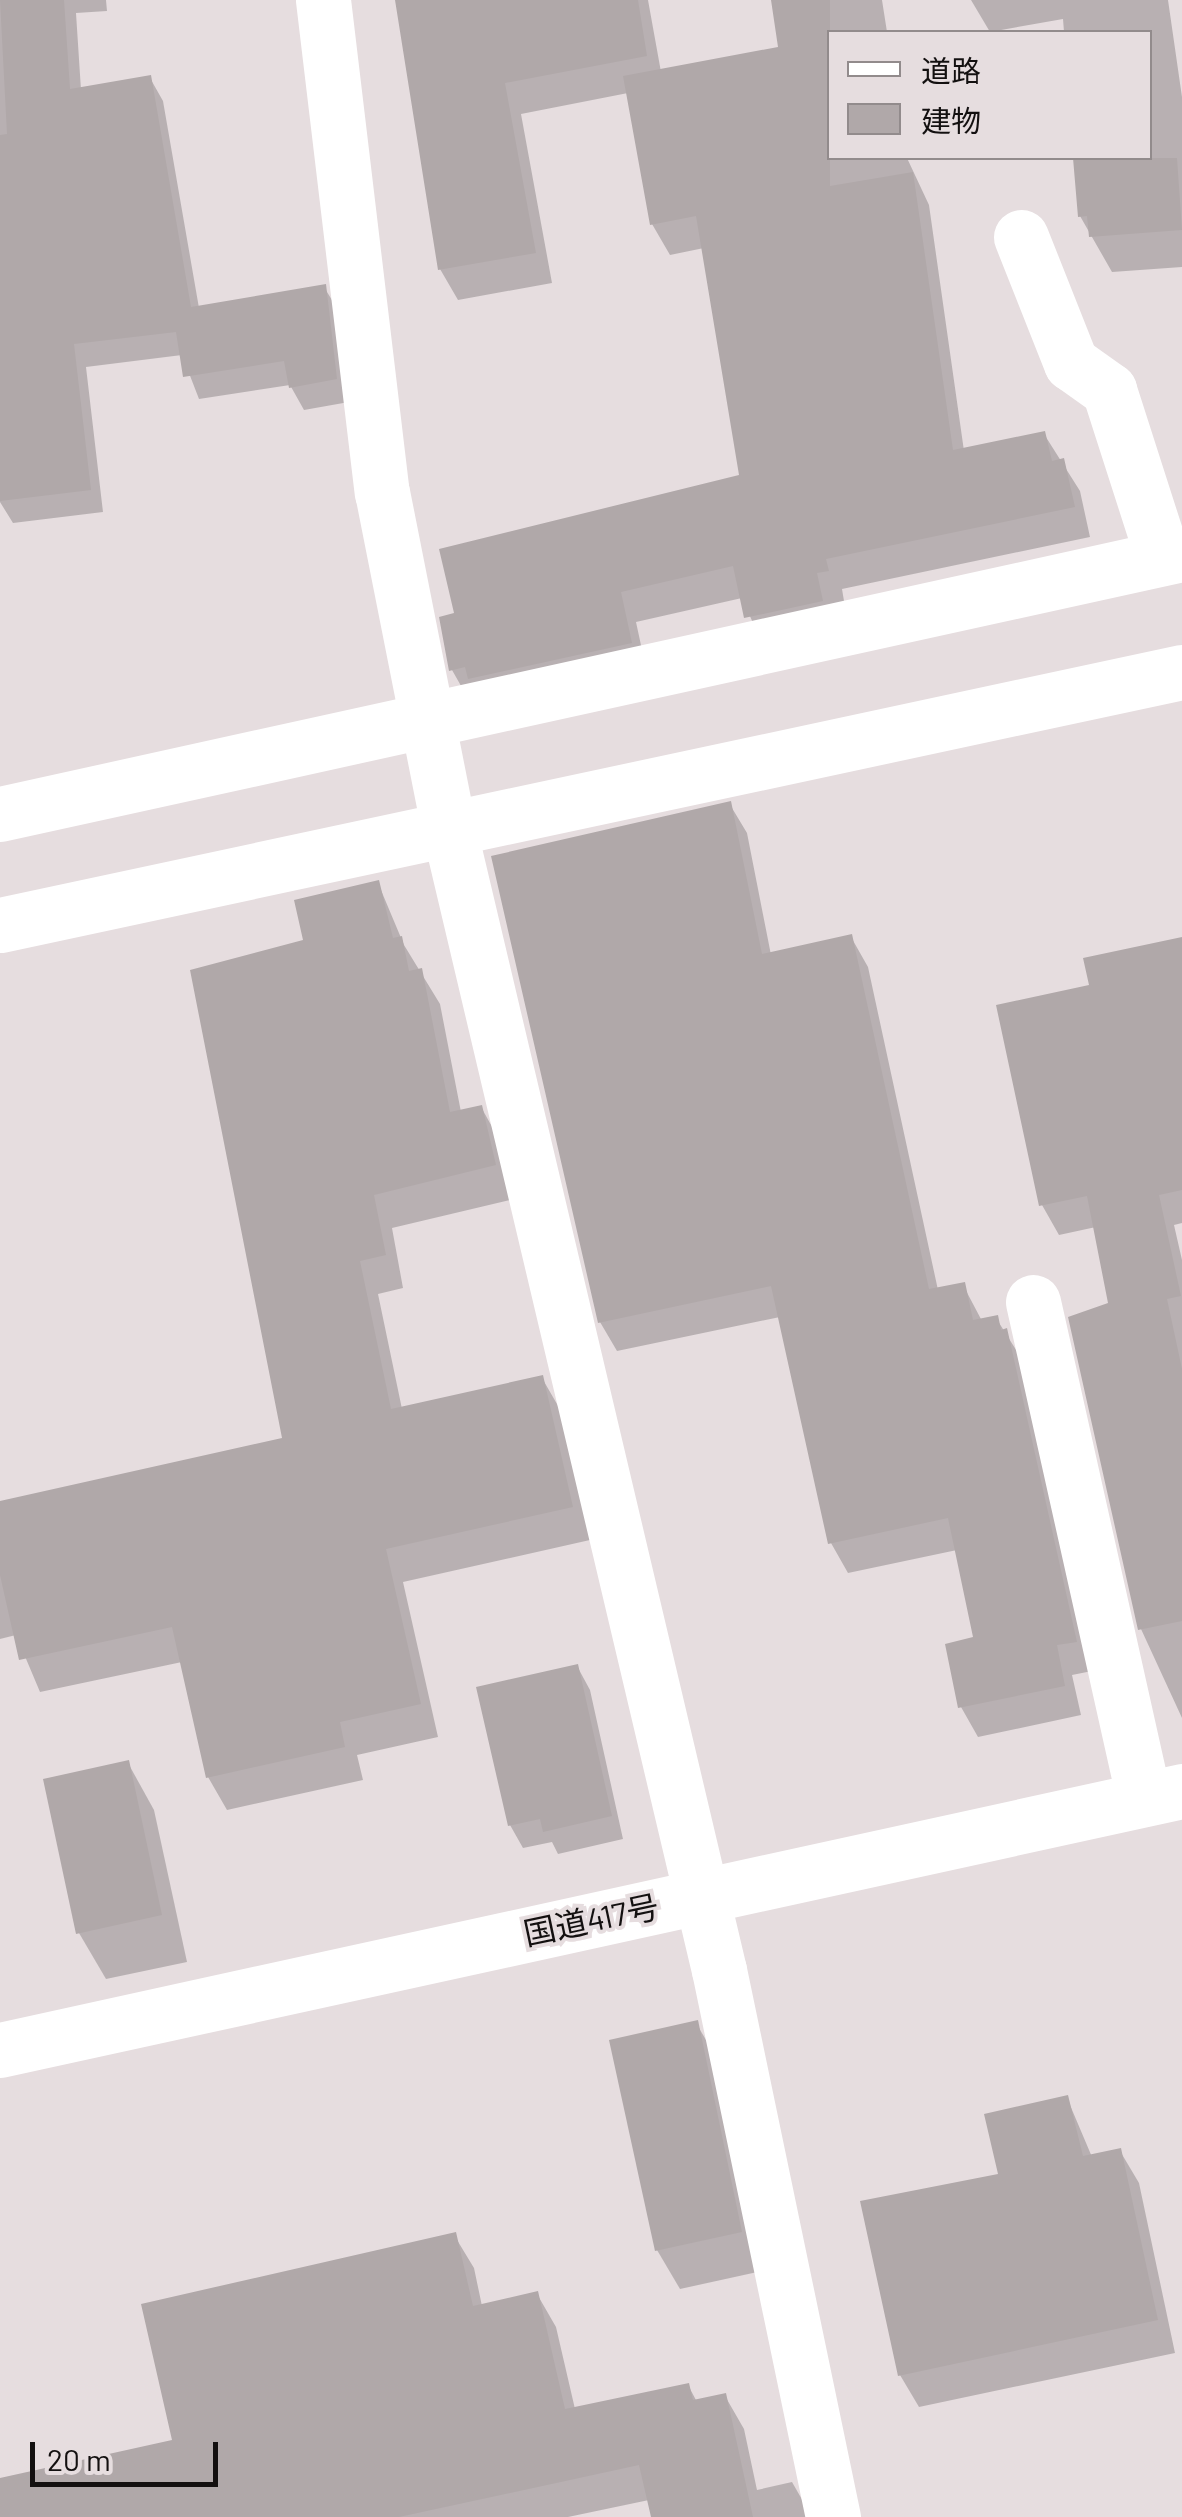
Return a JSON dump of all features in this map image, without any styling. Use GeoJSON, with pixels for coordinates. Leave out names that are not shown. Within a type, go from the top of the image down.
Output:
{"type":"FeatureCollection","features":[{"type":"Feature","properties":{"kind":"main road"},"geometry":{"type":"LineString","coordinates":[[323,0],[382,492],[439,777],[700,1895],[833,2517]]}},
{"type":"Feature","properties":{"kind":"main road"},"geometry":{"type":"LineString","coordinates":[[0,925],[439,777],[1173,556],[1110,390],[1071,363],[1021,236]]}},
{"type":"Feature","properties":{"kind":"main road"},"geometry":{"type":"LineString","coordinates":[[0,814],[439,777],[1182,672]]}},
{"type":"Feature","properties":{"kind":"main road"},"geometry":{"type":"LineString","coordinates":[[1034,1302],[1163,1795]]}},
{"type":"Feature","properties":{"kind":"main road","name":"国道417号"},"geometry":{"type":"LineString","coordinates":[[0,2050],[1163,1795]]}},
{"type":"Feature","properties":{"kind":"building"},"geometry":{"type":"Polygon","coordinates":[[[0,0],[64,0],[70,89],[151,75],[191,307],[326,284],[337,379],[289,388],[284,361],[183,377],[176,332],[74,344],[91,490],[0,501],[0,135],[7,134],[0,0]]]}},
{"type":"Feature","properties":{"kind":"building"},"geometry":{"type":"Polygon","coordinates":[[[395,0],[638,0],[647,56],[505,83],[536,253],[438,270],[395,0]]]}},
{"type":"Feature","properties":{"kind":"building"},"geometry":{"type":"Polygon","coordinates":[[[771,0],[830,0],[830,186],[913,172],[953,450],[1045,431],[1052,461],[1064,458],[1075,507],[826,559],[829,571],[817,573],[823,601],[744,618],[733,566],[621,592],[632,643],[468,679],[465,667],[449,671],[439,617],[454,613],[439,549],[739,475],[696,216],[650,225],[623,76],[778,47],[771,0]]]}},
{"type":"Feature","properties":{"kind":"building"},"geometry":{"type":"Polygon","coordinates":[[[1177,158],[1182,230],[1089,237],[1087,216],[1078,217],[1073,160],[1177,158]]]}},
{"type":"Feature","properties":{"kind":"building"},"geometry":{"type":"Polygon","coordinates":[[[731,801],[762,954],[852,934],[929,1289],[965,1282],[973,1320],[998,1315],[1001,1330],[1007,1328],[1077,1642],[1057,1645],[1065,1686],[958,1708],[945,1644],[973,1637],[948,1518],[828,1544],[771,1286],[598,1323],[491,856],[731,801]]]}},
{"type":"Feature","properties":{"kind":"building"},"geometry":{"type":"Polygon","coordinates":[[[379,880],[393,938],[402,936],[409,971],[422,968],[450,1112],[482,1105],[496,1165],[374,1195],[386,1255],[360,1261],[391,1409],[543,1375],[573,1507],[386,1549],[421,1704],[340,1722],[345,1747],[206,1778],[172,1627],[19,1660],[0,1575],[0,1501],[282,1438],[190,970],[303,940],[294,900],[379,880]]]}},
{"type":"Feature","properties":{"kind":"building"},"geometry":{"type":"Polygon","coordinates":[[[1182,937],[1182,1190],[1159,1195],[1181,1296],[1167,1299],[1182,1369],[1182,1621],[1138,1630],[1068,1317],[1108,1303],[1087,1196],[1039,1206],[996,1005],[1089,985],[1083,958],[1182,937]]]}},
{"type":"Feature","properties":{"kind":"building"},"geometry":{"type":"Polygon","coordinates":[[[578,1664],[612,1816],[543,1832],[540,1819],[508,1826],[476,1687],[578,1664]]]}},
{"type":"Feature","properties":{"kind":"building"},"geometry":{"type":"Polygon","coordinates":[[[129,1760],[162,1915],[76,1934],[43,1779],[129,1760]]]}},
{"type":"Feature","properties":{"kind":"building"},"geometry":{"type":"Polygon","coordinates":[[[698,2020],[742,2232],[655,2251],[609,2040],[698,2020]]]}},
{"type":"Feature","properties":{"kind":"building"},"geometry":{"type":"Polygon","coordinates":[[[1068,2095],[1083,2156],[1121,2148],[1158,2320],[898,2376],[860,2201],[998,2174],[984,2114],[1068,2095]]]}},
{"type":"Feature","properties":{"kind":"building"},"geometry":{"type":"Polygon","coordinates":[[[456,2232],[473,2306],[538,2291],[565,2409],[689,2383],[693,2400],[726,2393],[753,2517],[651,2517],[639,2465],[399,2517],[0,2517],[0,2478],[172,2440],[141,2304],[456,2232]]]}}]}
